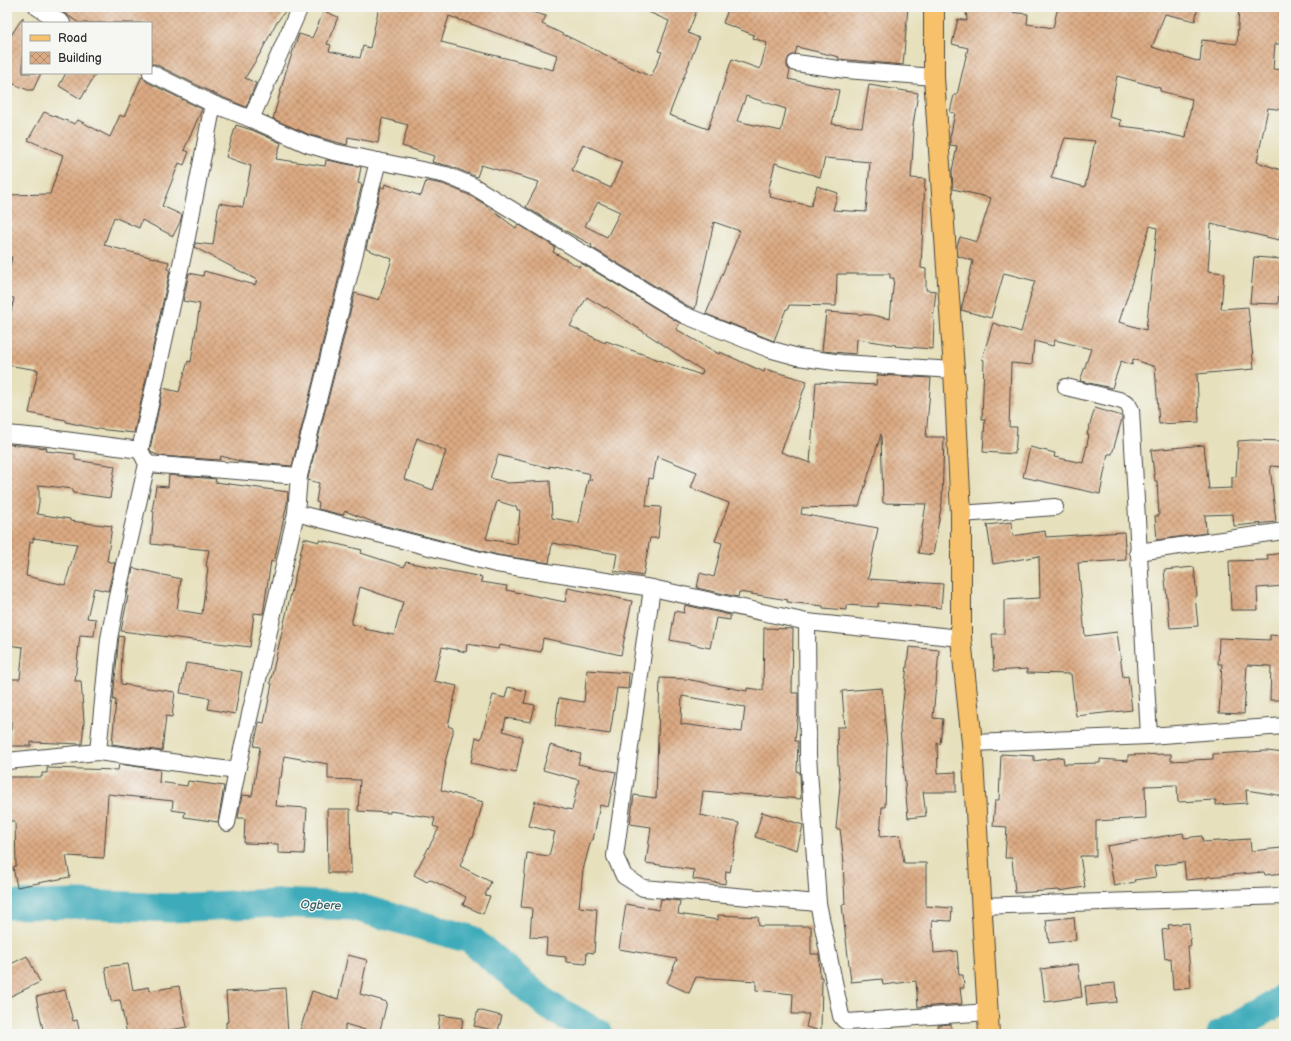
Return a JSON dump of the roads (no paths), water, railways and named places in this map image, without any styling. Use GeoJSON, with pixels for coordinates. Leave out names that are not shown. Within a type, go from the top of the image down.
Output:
{"type":"FeatureCollection","features":[{"type":"Feature","properties":{"kind":"main road"},"geometry":{"type":"LineString","coordinates":[[934,7],[934,77],[954,370],[962,514],[961,638],[972,743],[990,1034]]}},
{"type":"Feature","properties":{"kind":"street"},"geometry":{"type":"LineString","coordinates":[[37,7],[60,22]]}},
{"type":"Feature","properties":{"kind":"street"},"geometry":{"type":"LineString","coordinates":[[251,119],[300,7]]}},
{"type":"Feature","properties":{"kind":"street"},"geometry":{"type":"LineString","coordinates":[[796,63],[846,70],[934,77]]}},
{"type":"Feature","properties":{"kind":"street"},"geometry":{"type":"LineString","coordinates":[[152,74],[213,104],[307,144],[334,152],[446,175],[473,186],[684,315],[769,349],[798,356],[842,363],[954,370]]}},
{"type":"Feature","properties":{"kind":"street"},"geometry":{"type":"LineString","coordinates":[[98,752],[109,639],[143,457],[213,104]]}},
{"type":"Feature","properties":{"kind":"street"},"geometry":{"type":"LineString","coordinates":[[227,822],[237,771],[296,513],[300,476],[378,160]]}},
{"type":"Feature","properties":{"kind":"street"},"geometry":{"type":"LineString","coordinates":[[1066,387],[1119,400],[1127,403],[1131,410],[1138,552],[1150,736]]}},
{"type":"Feature","properties":{"kind":"street"},"geometry":{"type":"LineString","coordinates":[[7,434],[49,438],[143,457],[300,476]]}},
{"type":"Feature","properties":{"kind":"street"},"geometry":{"type":"LineString","coordinates":[[962,514],[1055,507]]}},
{"type":"Feature","properties":{"kind":"street"},"geometry":{"type":"LineString","coordinates":[[296,513],[496,564],[652,588],[807,622],[961,638]]}},
{"type":"Feature","properties":{"kind":"street"},"geometry":{"type":"LineString","coordinates":[[1138,552],[1284,531]]}},
{"type":"Feature","properties":{"kind":"street"},"geometry":{"type":"LineString","coordinates":[[652,588],[615,856],[624,876],[643,888],[818,903]]}},
{"type":"Feature","properties":{"kind":"street"},"geometry":{"type":"LineString","coordinates":[[807,622],[808,755],[818,903],[842,1016],[844,1020],[848,1022],[988,1012]]}},
{"type":"Feature","properties":{"kind":"street"},"geometry":{"type":"LineString","coordinates":[[972,743],[1150,736],[1284,726]]}},
{"type":"Feature","properties":{"kind":"street"},"geometry":{"type":"LineString","coordinates":[[7,761],[98,752],[237,771]]}},
{"type":"Feature","properties":{"kind":"street"},"geometry":{"type":"LineString","coordinates":[[981,906],[1284,896]]}},
{"type":"Feature","properties":{"kind":"waterway","name":"Ogbere"},"geometry":{"type":"LineString","coordinates":[[7,905],[80,904],[171,908],[275,903],[352,906],[470,939],[549,1006],[599,1034]]}},
{"type":"Feature","properties":{"kind":"waterway","name":"Ogbere"},"geometry":{"type":"LineString","coordinates":[[1221,1034],[1274,1005],[1284,997]]}}]}
